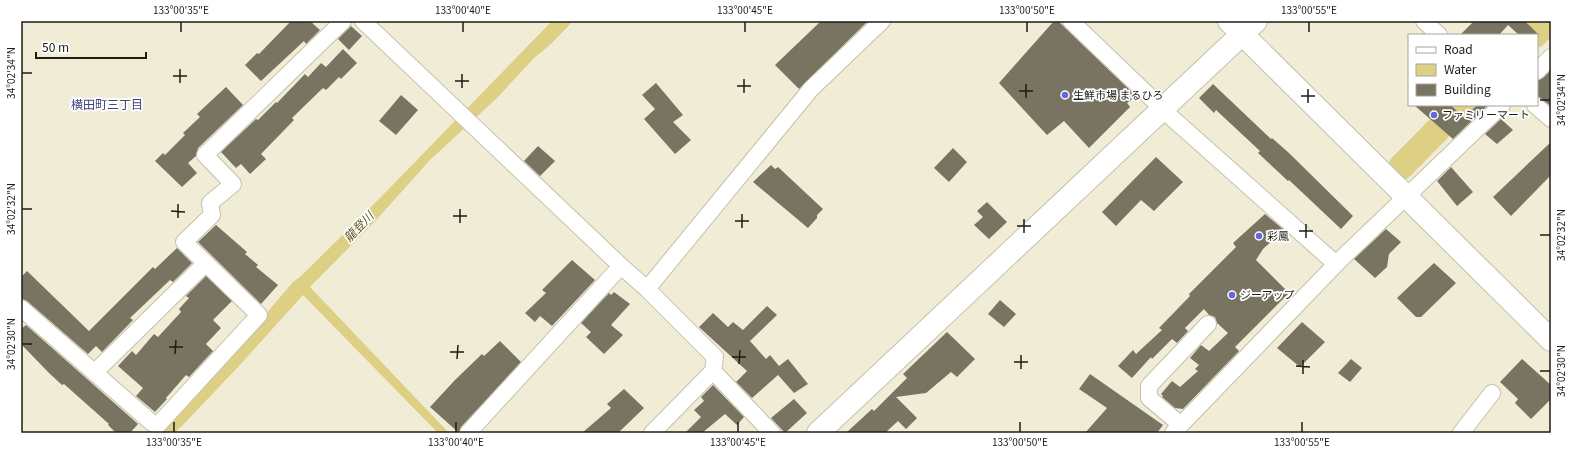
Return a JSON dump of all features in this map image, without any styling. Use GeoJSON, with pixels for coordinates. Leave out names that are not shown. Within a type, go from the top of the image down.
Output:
{"type":"FeatureCollection","features":[{"type":"Feature","properties":{"kind":"street"},"geometry":{"type":"LineString","coordinates":[[21,308],[152,423],[158,425],[259,315],[184,242],[212,214],[210,203],[233,184],[205,155],[343,21]]}},
{"type":"Feature","properties":{"kind":"street"},"geometry":{"type":"LineString","coordinates":[[363,21],[647,289],[715,357],[713,371],[652,433]]}},
{"type":"Feature","properties":{"kind":"street"},"geometry":{"type":"LineString","coordinates":[[647,289],[811,89],[882,21]]}},
{"type":"Feature","properties":{"kind":"street"},"geometry":{"type":"LineString","coordinates":[[1071,21],[1163,108],[1336,264]]}},
{"type":"Feature","properties":{"kind":"street"},"geometry":{"type":"LineString","coordinates":[[1424,21],[1438,34]]}},
{"type":"Feature","properties":{"kind":"street"},"geometry":{"type":"LineString","coordinates":[[818,433],[1163,108],[1242,25],[1407,198],[1551,340]]}},
{"type":"Feature","properties":{"kind":"street"},"geometry":{"type":"LineString","coordinates":[[1538,69],[1551,57]]}},
{"type":"Feature","properties":{"kind":"street"},"geometry":{"type":"LineString","coordinates":[[1208,324],[1149,386],[1149,398],[1177,429],[1336,264],[1407,198],[1501,106]]}},
{"type":"Feature","properties":{"kind":"street"},"geometry":{"type":"LineString","coordinates":[[1536,106],[1551,118]]}},
{"type":"Feature","properties":{"kind":"street"},"geometry":{"type":"LineString","coordinates":[[95,372],[206,263]]}},
{"type":"Feature","properties":{"kind":"street"},"geometry":{"type":"LineString","coordinates":[[468,433],[621,266]]}},
{"type":"Feature","properties":{"kind":"street"},"geometry":{"type":"LineString","coordinates":[[713,371],[772,433]]}},
{"type":"Feature","properties":{"kind":"street"},"geometry":{"type":"LineString","coordinates":[[1462,433],[1492,393]]}},
{"type":"Feature","properties":{"kind":"water","name":"龍登川"},"geometry":{"type":"Polygon","coordinates":[[[552,21],[573,21],[551,44],[534,58],[497,98],[430,160],[378,218],[310,287],[449,433],[438,433],[303,295],[181,427],[174,433],[156,433],[259,322],[293,282],[300,277],[381,197],[552,21]]]}},
{"type":"Feature","properties":{"kind":"building"},"geometry":{"type":"Polygon","coordinates":[[[291,21],[310,21],[320,30],[306,44],[304,41],[261,81],[245,65],[257,53],[259,54],[291,21]]]}},
{"type":"Feature","properties":{"kind":"building"},"geometry":{"type":"Polygon","coordinates":[[[821,21],[868,21],[799,89],[775,65],[821,21]]]}},
{"type":"Feature","properties":{"kind":"building","name":"生鮮市場 まるひろ"},"geometry":{"type":"Polygon","coordinates":[[[1054,21],[1058,21],[1136,96],[1127,103],[1130,107],[1089,148],[1064,121],[1047,135],[999,83],[1054,21]]]}},
{"type":"Feature","properties":{"kind":"building"},"geometry":{"type":"Polygon","coordinates":[[[1474,21],[1525,21],[1538,34],[1518,34],[1508,25],[1500,34],[1461,34],[1474,21]]]}},
{"type":"Feature","properties":{"kind":"building"},"geometry":{"type":"Polygon","coordinates":[[[351,26],[362,36],[349,50],[338,39],[351,26]]]}},
{"type":"Feature","properties":{"kind":"building"},"geometry":{"type":"Polygon","coordinates":[[[343,49],[357,63],[341,79],[339,77],[326,90],[323,88],[292,118],[294,120],[261,154],[266,159],[250,174],[241,164],[236,168],[221,152],[256,119],[258,120],[276,102],[277,103],[305,74],[308,77],[321,63],[326,67],[343,49]]]}},
{"type":"Feature","properties":{"kind":"building"},"geometry":{"type":"Polygon","coordinates":[[[1551,70],[1551,106],[1538,97],[1538,80],[1551,70]]]}},
{"type":"Feature","properties":{"kind":"building"},"geometry":{"type":"Polygon","coordinates":[[[656,83],[683,115],[673,122],[691,140],[675,154],[644,119],[655,109],[642,95],[656,83]]]}},
{"type":"Feature","properties":{"kind":"building"},"geometry":{"type":"Polygon","coordinates":[[[1213,84],[1271,139],[1272,138],[1289,153],[1353,216],[1341,229],[1258,153],[1260,151],[1216,110],[1214,113],[1199,98],[1213,84]]]}},
{"type":"Feature","properties":{"kind":"building"},"geometry":{"type":"Polygon","coordinates":[[[226,87],[243,105],[198,148],[196,156],[188,163],[197,173],[182,187],[155,161],[163,153],[165,155],[185,135],[183,133],[200,117],[197,114],[226,87]]]}},
{"type":"Feature","properties":{"kind":"building"},"geometry":{"type":"Polygon","coordinates":[[[401,95],[418,110],[396,135],[379,121],[401,95]]]}},
{"type":"Feature","properties":{"kind":"building"},"geometry":{"type":"Polygon","coordinates":[[[1415,106],[1452,106],[1464,118],[1476,106],[1487,106],[1453,139],[1415,106]]]}},
{"type":"Feature","properties":{"kind":"building"},"geometry":{"type":"Polygon","coordinates":[[[1501,119],[1513,130],[1497,144],[1485,134],[1501,119]]]}},
{"type":"Feature","properties":{"kind":"building"},"geometry":{"type":"Polygon","coordinates":[[[1551,142],[1551,175],[1511,216],[1493,197],[1551,142]]]}},
{"type":"Feature","properties":{"kind":"building"},"geometry":{"type":"Polygon","coordinates":[[[538,146],[555,161],[540,176],[524,161],[538,146]]]}},
{"type":"Feature","properties":{"kind":"building"},"geometry":{"type":"Polygon","coordinates":[[[953,148],[967,162],[949,182],[934,168],[953,148]]]}},
{"type":"Feature","properties":{"kind":"building"},"geometry":{"type":"Polygon","coordinates":[[[1156,157],[1183,182],[1154,211],[1141,200],[1116,226],[1102,212],[1156,157]]]}},
{"type":"Feature","properties":{"kind":"building"},"geometry":{"type":"Polygon","coordinates":[[[771,165],[775,169],[778,167],[823,209],[808,228],[753,182],[771,165]]]}},
{"type":"Feature","properties":{"kind":"building"},"geometry":{"type":"Polygon","coordinates":[[[1451,167],[1473,192],[1457,206],[1437,181],[1451,167]]]}},
{"type":"Feature","properties":{"kind":"building"},"geometry":{"type":"Polygon","coordinates":[[[987,202],[1007,222],[989,239],[974,225],[983,217],[977,211],[987,202]]]}},
{"type":"Feature","properties":{"kind":"building"},"geometry":{"type":"Polygon","coordinates":[[[1265,214],[1284,230],[1263,249],[1256,260],[1289,293],[1235,347],[1239,351],[1183,409],[1175,408],[1162,397],[1163,396],[1161,394],[1172,381],[1180,387],[1198,371],[1195,369],[1199,365],[1190,358],[1201,345],[1209,351],[1228,333],[1217,323],[1215,317],[1209,315],[1204,309],[1185,328],[1188,331],[1177,343],[1172,339],[1152,359],[1151,357],[1132,378],[1118,366],[1133,350],[1136,354],[1162,330],[1159,328],[1190,296],[1189,294],[1236,247],[1233,243],[1265,214]]]}},
{"type":"Feature","properties":{"kind":"building"},"geometry":{"type":"Polygon","coordinates":[[[216,225],[247,252],[245,254],[258,265],[256,267],[278,285],[261,304],[198,242],[216,225]]]}},
{"type":"Feature","properties":{"kind":"building"},"geometry":{"type":"Polygon","coordinates":[[[1386,229],[1401,242],[1389,254],[1387,267],[1375,278],[1354,259],[1386,229]]]}},
{"type":"Feature","properties":{"kind":"building"},"geometry":{"type":"Polygon","coordinates":[[[177,248],[192,263],[173,282],[170,280],[130,318],[133,320],[102,352],[96,346],[88,354],[27,301],[21,299],[21,277],[27,271],[89,331],[153,267],[155,269],[177,248]]]}},
{"type":"Feature","properties":{"kind":"building"},"geometry":{"type":"Polygon","coordinates":[[[572,260],[595,280],[552,326],[540,316],[535,322],[525,313],[546,293],[542,290],[572,260]]]}},
{"type":"Feature","properties":{"kind":"building"},"geometry":{"type":"Polygon","coordinates":[[[1434,263],[1456,283],[1421,317],[1416,317],[1397,298],[1434,263]]]}},
{"type":"Feature","properties":{"kind":"building"},"geometry":{"type":"Polygon","coordinates":[[[206,276],[232,301],[213,320],[221,328],[206,344],[213,351],[189,377],[186,375],[155,412],[136,396],[143,388],[118,366],[132,351],[136,355],[154,334],[158,337],[181,312],[179,309],[189,298],[186,296],[206,276]]]}},
{"type":"Feature","properties":{"kind":"building"},"geometry":{"type":"Polygon","coordinates":[[[614,292],[630,304],[611,325],[623,335],[604,354],[586,337],[591,332],[581,323],[609,293],[611,295],[614,292]]]}},
{"type":"Feature","properties":{"kind":"building"},"geometry":{"type":"Polygon","coordinates":[[[1000,300],[1016,314],[1004,327],[988,314],[1000,300]]]}},
{"type":"Feature","properties":{"kind":"building"},"geometry":{"type":"Polygon","coordinates":[[[767,306],[777,315],[750,341],[766,359],[770,355],[779,366],[788,359],[808,384],[794,393],[778,375],[752,398],[736,382],[747,371],[699,327],[713,313],[728,327],[733,322],[743,330],[767,306]]]}},
{"type":"Feature","properties":{"kind":"building"},"geometry":{"type":"Polygon","coordinates":[[[1302,322],[1325,342],[1300,367],[1277,348],[1302,322]]]}},
{"type":"Feature","properties":{"kind":"building"},"geometry":{"type":"Polygon","coordinates":[[[26,325],[138,424],[130,433],[116,433],[108,425],[109,424],[64,384],[62,385],[49,373],[21,344],[21,329],[26,325]]]}},
{"type":"Feature","properties":{"kind":"building"},"geometry":{"type":"Polygon","coordinates":[[[947,332],[975,359],[957,377],[951,372],[926,393],[896,397],[917,418],[906,429],[898,421],[885,433],[846,433],[872,409],[874,411],[907,378],[903,374],[947,332]]]}},
{"type":"Feature","properties":{"kind":"building"},"geometry":{"type":"Polygon","coordinates":[[[500,341],[521,362],[461,427],[459,433],[430,407],[482,354],[484,356],[500,341]]]}},
{"type":"Feature","properties":{"kind":"building"},"geometry":{"type":"Polygon","coordinates":[[[1351,359],[1362,368],[1350,382],[1338,373],[1351,359]]]}},
{"type":"Feature","properties":{"kind":"building"},"geometry":{"type":"Polygon","coordinates":[[[1522,359],[1551,385],[1551,399],[1531,419],[1515,403],[1518,399],[1500,382],[1522,359]]]}},
{"type":"Feature","properties":{"kind":"building"},"geometry":{"type":"Polygon","coordinates":[[[1090,374],[1163,425],[1157,433],[1085,433],[1107,408],[1079,389],[1090,374]]]}},
{"type":"Feature","properties":{"kind":"building"},"geometry":{"type":"Polygon","coordinates":[[[713,385],[744,417],[737,425],[725,414],[702,433],[685,433],[701,417],[694,410],[704,401],[701,397],[713,385]]]}},
{"type":"Feature","properties":{"kind":"building"},"geometry":{"type":"Polygon","coordinates":[[[624,389],[644,408],[618,433],[582,433],[611,408],[607,404],[624,389]]]}},
{"type":"Feature","properties":{"kind":"building"},"geometry":{"type":"Polygon","coordinates":[[[794,399],[807,413],[785,433],[771,418],[794,399]]]}},
{"type":"Feature","properties":{"kind":"waterway"},"geometry":{"type":"LineString","coordinates":[[1536,34],[1548,21]]}},
{"type":"Feature","properties":{"kind":"waterway"},"geometry":{"type":"LineString","coordinates":[[1401,167],[1461,106]]}},
{"type":"Feature","properties":{"kind":"place","name":"生鮮市場 まるひろ"},"geometry":{"type":"Point","coordinates":[1065,95]}},
{"type":"Feature","properties":{"kind":"place","name":"ファミリーマート"},"geometry":{"type":"Point","coordinates":[1434,115]}},
{"type":"Feature","properties":{"kind":"place","name":"彩鳳"},"geometry":{"type":"Point","coordinates":[1259,236]}},
{"type":"Feature","properties":{"kind":"place","name":"ジーアップ"},"geometry":{"type":"Point","coordinates":[1232,295]}},
{"type":"Feature","properties":{"kind":"district","name":"横田町三丁目"},"geometry":{"type":"Point","coordinates":[107,105]}}]}
